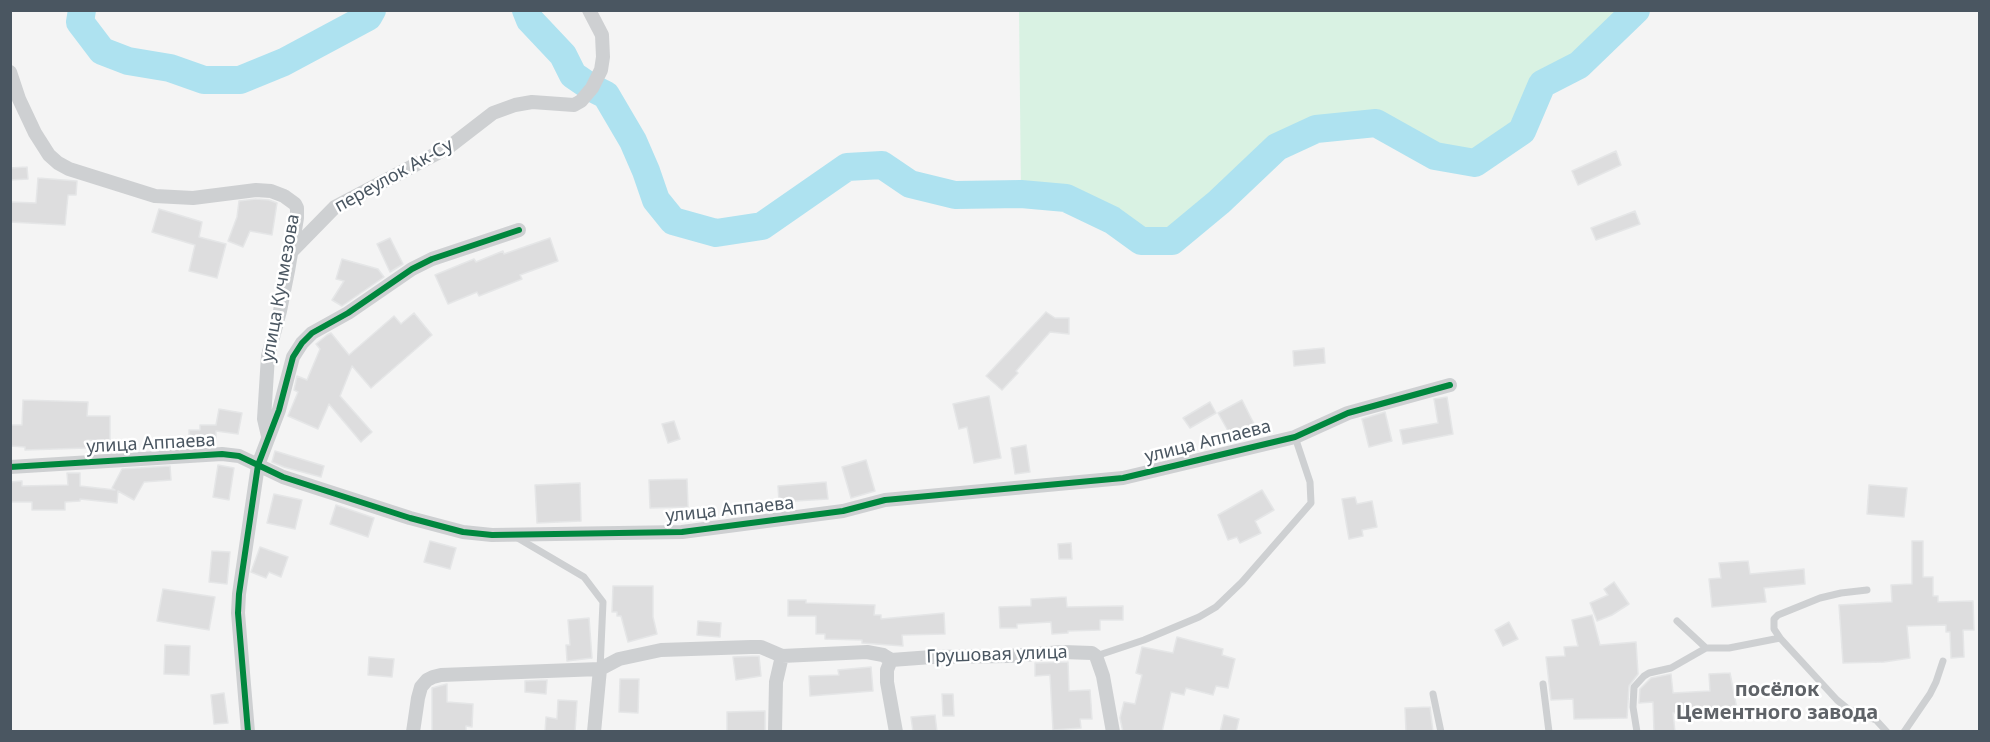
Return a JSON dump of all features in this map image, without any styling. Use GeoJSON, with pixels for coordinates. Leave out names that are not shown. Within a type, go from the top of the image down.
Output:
{"type":"FeatureCollection","features":[{"type":"Feature","properties":{"kind":"street","name":"переулок Ак-Су"},"geometry":{"type":"LineString","coordinates":[[291,252],[335,207],[448,147],[493,113],[532,102],[574,105],[580,101],[592,88],[601,70],[603,57],[602,35],[589,10]]}},
{"type":"Feature","properties":{"kind":"street","name":"улица Кучмезова"},"geometry":{"type":"LineString","coordinates":[[10,72],[31,125],[49,155],[58,164],[82,174],[155,196],[193,198],[256,190],[271,191],[295,204],[297,208],[291,252],[280,311],[268,356],[264,419],[268,436]]}},
{"type":"Feature","properties":{"kind":"street"},"geometry":{"type":"LineString","coordinates":[[248,732],[238,613],[258,465],[279,410],[293,357],[302,342],[312,333],[348,313],[412,269],[432,259],[519,230]]}},
{"type":"Feature","properties":{"kind":"street","name":"улица Аппаева"},"geometry":{"type":"LineString","coordinates":[[10,466],[222,454],[239,456],[283,477],[463,532],[492,535],[682,532],[843,511],[885,500],[1123,478],[1295,437],[1348,413],[1450,385]]}},
{"type":"Feature","properties":{"kind":"street"},"geometry":{"type":"LineString","coordinates":[[413,732],[421,687],[427,680],[441,675],[600,669],[619,659],[661,650],[761,647],[782,656],[867,651],[883,655],[891,660],[887,669],[887,682],[896,732]]}},
{"type":"Feature","properties":{"kind":"street","name":"Грушовая улица"},"geometry":{"type":"LineString","coordinates":[[891,660],[1086,651],[1096,656]]}},
{"type":"Feature","properties":{"kind":"street"},"geometry":{"type":"LineString","coordinates":[[775,732],[776,682],[782,656]]}},
{"type":"Feature","properties":{"kind":"street"},"geometry":{"type":"LineString","coordinates":[[1096,656],[1103,676],[1113,732]]}},
{"type":"Feature","properties":{"kind":"street"},"geometry":{"type":"LineString","coordinates":[[594,732],[600,669]]}},
{"type":"Feature","properties":{"kind":"lane"},"geometry":{"type":"LineString","coordinates":[[1096,656],[1154,636],[1198,617],[1216,607],[1242,582],[1311,503],[1310,482],[1295,437]]}},
{"type":"Feature","properties":{"kind":"lane"},"geometry":{"type":"LineString","coordinates":[[512,534],[584,577],[603,602],[600,669]]}},
{"type":"Feature","properties":{"kind":"lane"},"geometry":{"type":"LineString","coordinates":[[1867,590],[1820,598],[1778,615],[1773,619],[1774,629],[1837,700],[1848,709],[1876,720],[1887,732]]}},
{"type":"Feature","properties":{"kind":"lane"},"geometry":{"type":"LineString","coordinates":[[1677,621],[1706,648]]}},
{"type":"Feature","properties":{"kind":"lane"},"geometry":{"type":"LineString","coordinates":[[1637,732],[1633,707],[1634,687],[1649,673],[1671,668],[1706,648],[1729,648],[1780,638]]}},
{"type":"Feature","properties":{"kind":"lane"},"geometry":{"type":"LineString","coordinates":[[1904,732],[1930,694],[1942,661]]}},
{"type":"Feature","properties":{"kind":"lane"},"geometry":{"type":"LineString","coordinates":[[1543,684],[1548,732]]}},
{"type":"Feature","properties":{"kind":"lane"},"geometry":{"type":"LineString","coordinates":[[1433,694],[1441,732]]}},
{"type":"Feature","properties":{"kind":"green space"},"geometry":{"type":"Polygon","coordinates":[[[1019,10],[1636,11],[1579,65],[1542,84],[1522,131],[1475,163],[1435,156],[1376,123],[1316,129],[1277,147],[1219,202],[1172,241],[1141,241],[1112,220],[1066,198],[1021,194],[1019,10]]]}},
{"type":"Feature","properties":{"kind":"building"},"geometry":{"type":"Polygon","coordinates":[[[1616,151],[1621,165],[1578,185],[1572,171],[1616,151]]]}},
{"type":"Feature","properties":{"kind":"building"},"geometry":{"type":"Polygon","coordinates":[[[27,167],[28,179],[10,180],[10,168],[27,167]]]}},
{"type":"Feature","properties":{"kind":"building"},"geometry":{"type":"Polygon","coordinates":[[[38,178],[77,181],[76,195],[68,195],[65,225],[10,222],[10,202],[36,203],[38,178]]]}},
{"type":"Feature","properties":{"kind":"building"},"geometry":{"type":"Polygon","coordinates":[[[256,199],[277,203],[272,235],[250,231],[243,247],[228,241],[237,217],[239,201],[256,199]]]}},
{"type":"Feature","properties":{"kind":"building"},"geometry":{"type":"Polygon","coordinates":[[[159,209],[202,222],[199,237],[226,244],[217,278],[189,271],[195,245],[152,232],[159,209]]]}},
{"type":"Feature","properties":{"kind":"building"},"geometry":{"type":"Polygon","coordinates":[[[1635,211],[1640,224],[1596,240],[1591,228],[1635,211]]]}},
{"type":"Feature","properties":{"kind":"building"},"geometry":{"type":"Polygon","coordinates":[[[390,238],[403,264],[390,272],[377,244],[390,238]]]}},
{"type":"Feature","properties":{"kind":"building"},"geometry":{"type":"Polygon","coordinates":[[[550,238],[558,261],[520,275],[522,279],[479,296],[477,292],[448,304],[435,275],[474,259],[476,262],[503,251],[504,254],[550,238]]]}},
{"type":"Feature","properties":{"kind":"building"},"geometry":{"type":"Polygon","coordinates":[[[342,259],[378,269],[384,277],[342,306],[332,300],[344,281],[336,279],[342,259]]]}},
{"type":"Feature","properties":{"kind":"building"},"geometry":{"type":"Polygon","coordinates":[[[1046,312],[1055,318],[1069,318],[1069,334],[1050,332],[1002,390],[986,376],[1046,312]]]}},
{"type":"Feature","properties":{"kind":"building"},"geometry":{"type":"Polygon","coordinates":[[[414,313],[432,335],[371,388],[352,366],[340,396],[372,432],[361,442],[329,404],[318,429],[288,416],[298,392],[294,390],[297,376],[307,380],[320,349],[316,344],[327,335],[331,333],[349,355],[394,316],[401,324],[414,313]]]}},
{"type":"Feature","properties":{"kind":"building"},"geometry":{"type":"Polygon","coordinates":[[[1324,348],[1325,363],[1294,366],[1293,351],[1324,348]]]}},
{"type":"Feature","properties":{"kind":"building"},"geometry":{"type":"Polygon","coordinates":[[[989,396],[1001,458],[974,463],[967,427],[959,429],[953,404],[989,396]]]}},
{"type":"Feature","properties":{"kind":"building"},"geometry":{"type":"Polygon","coordinates":[[[1447,397],[1453,434],[1403,444],[1400,430],[1438,423],[1434,399],[1447,397]]]}},
{"type":"Feature","properties":{"kind":"building"},"geometry":{"type":"Polygon","coordinates":[[[23,400],[88,402],[87,416],[110,416],[110,441],[87,440],[87,448],[25,450],[25,447],[10,446],[10,425],[22,425],[23,400]]]}},
{"type":"Feature","properties":{"kind":"building"},"geometry":{"type":"Polygon","coordinates":[[[1242,400],[1255,426],[1232,438],[1218,413],[1242,400]]]}},
{"type":"Feature","properties":{"kind":"building"},"geometry":{"type":"Polygon","coordinates":[[[1210,402],[1216,413],[1190,428],[1183,418],[1210,402]]]}},
{"type":"Feature","properties":{"kind":"building"},"geometry":{"type":"Polygon","coordinates":[[[219,409],[242,413],[238,434],[216,431],[216,443],[189,443],[189,430],[200,430],[200,425],[216,425],[219,409]]]}},
{"type":"Feature","properties":{"kind":"building"},"geometry":{"type":"Polygon","coordinates":[[[1385,412],[1392,441],[1369,447],[1362,419],[1385,412]]]}},
{"type":"Feature","properties":{"kind":"building"},"geometry":{"type":"Polygon","coordinates":[[[674,421],[680,439],[668,443],[662,424],[674,421]]]}},
{"type":"Feature","properties":{"kind":"building"},"geometry":{"type":"Polygon","coordinates":[[[1026,445],[1030,472],[1015,474],[1011,448],[1026,445]]]}},
{"type":"Feature","properties":{"kind":"building"},"geometry":{"type":"Polygon","coordinates":[[[275,451],[324,466],[321,477],[272,462],[275,451]]]}},
{"type":"Feature","properties":{"kind":"building"},"geometry":{"type":"Polygon","coordinates":[[[866,460],[875,491],[851,498],[842,467],[866,460]]]}},
{"type":"Feature","properties":{"kind":"building"},"geometry":{"type":"Polygon","coordinates":[[[218,465],[234,468],[229,500],[213,497],[218,465]]]}},
{"type":"Feature","properties":{"kind":"building"},"geometry":{"type":"Polygon","coordinates":[[[170,466],[171,480],[144,482],[134,500],[118,491],[117,503],[80,499],[80,501],[65,502],[65,510],[32,510],[32,502],[10,502],[10,482],[22,481],[22,486],[68,485],[67,473],[80,473],[80,486],[115,490],[112,488],[122,469],[170,466]]]}},
{"type":"Feature","properties":{"kind":"building"},"geometry":{"type":"Polygon","coordinates":[[[687,479],[688,507],[650,508],[649,480],[687,479]]]}},
{"type":"Feature","properties":{"kind":"building"},"geometry":{"type":"Polygon","coordinates":[[[826,482],[828,499],[779,502],[778,486],[826,482]]]}},
{"type":"Feature","properties":{"kind":"building"},"geometry":{"type":"Polygon","coordinates":[[[580,483],[581,521],[537,523],[535,485],[580,483]]]}},
{"type":"Feature","properties":{"kind":"building"},"geometry":{"type":"Polygon","coordinates":[[[1869,485],[1907,488],[1904,517],[1867,514],[1869,485]]]}},
{"type":"Feature","properties":{"kind":"building"},"geometry":{"type":"Polygon","coordinates":[[[1262,490],[1274,510],[1255,521],[1261,533],[1240,543],[1237,537],[1228,540],[1218,515],[1262,490]]]}},
{"type":"Feature","properties":{"kind":"building"},"geometry":{"type":"Polygon","coordinates":[[[274,494],[302,500],[295,529],[267,523],[274,494]]]}},
{"type":"Feature","properties":{"kind":"building"},"geometry":{"type":"Polygon","coordinates":[[[1355,497],[1357,504],[1372,501],[1377,527],[1362,530],[1363,536],[1349,539],[1342,499],[1355,497]]]}},
{"type":"Feature","properties":{"kind":"building"},"geometry":{"type":"Polygon","coordinates":[[[336,505],[374,518],[368,537],[330,524],[336,505]]]}},
{"type":"Feature","properties":{"kind":"building"},"geometry":{"type":"Polygon","coordinates":[[[430,541],[456,548],[450,569],[424,562],[430,541]]]}},
{"type":"Feature","properties":{"kind":"building"},"geometry":{"type":"Polygon","coordinates":[[[1912,541],[1923,541],[1923,577],[1933,577],[1933,596],[1938,596],[1938,602],[1973,601],[1974,630],[1963,630],[1964,657],[1951,658],[1950,632],[1946,632],[1946,625],[1907,626],[1910,658],[1884,662],[1843,663],[1839,605],[1892,602],[1891,585],[1912,584],[1912,541]]]}},
{"type":"Feature","properties":{"kind":"building"},"geometry":{"type":"Polygon","coordinates":[[[1071,543],[1072,559],[1059,559],[1058,544],[1071,543]]]}},
{"type":"Feature","properties":{"kind":"building"},"geometry":{"type":"Polygon","coordinates":[[[260,547],[288,557],[281,577],[269,572],[266,578],[251,572],[260,547]]]}},
{"type":"Feature","properties":{"kind":"building"},"geometry":{"type":"Polygon","coordinates":[[[212,551],[230,552],[227,584],[209,582],[212,551]]]}},
{"type":"Feature","properties":{"kind":"building"},"geometry":{"type":"Polygon","coordinates":[[[1748,561],[1750,574],[1804,569],[1805,584],[1764,588],[1766,602],[1712,607],[1709,579],[1721,578],[1719,563],[1748,561]]]}},
{"type":"Feature","properties":{"kind":"building"},"geometry":{"type":"Polygon","coordinates":[[[1614,582],[1629,604],[1597,621],[1590,603],[1608,595],[1604,589],[1614,582]]]}},
{"type":"Feature","properties":{"kind":"building"},"geometry":{"type":"Polygon","coordinates":[[[613,586],[653,586],[653,617],[657,634],[628,642],[621,616],[617,616],[617,612],[612,612],[613,586]]]}},
{"type":"Feature","properties":{"kind":"building"},"geometry":{"type":"Polygon","coordinates":[[[163,589],[215,597],[209,630],[157,621],[163,589]]]}},
{"type":"Feature","properties":{"kind":"building"},"geometry":{"type":"Polygon","coordinates":[[[1066,597],[1067,607],[1123,606],[1123,620],[1100,620],[1100,630],[1068,631],[1068,633],[1052,634],[1051,622],[1017,624],[1017,628],[1000,628],[999,607],[1031,606],[1031,599],[1066,597]]]}},
{"type":"Feature","properties":{"kind":"building"},"geometry":{"type":"Polygon","coordinates":[[[788,600],[806,600],[806,603],[875,605],[874,615],[881,615],[881,619],[944,613],[945,634],[902,635],[903,646],[862,643],[862,640],[825,639],[825,634],[816,634],[816,616],[788,616],[788,600]]]}},
{"type":"Feature","properties":{"kind":"building"},"geometry":{"type":"Polygon","coordinates":[[[1592,615],[1600,645],[1636,642],[1638,674],[1629,686],[1627,718],[1574,719],[1573,699],[1551,700],[1546,657],[1565,656],[1564,647],[1578,646],[1572,620],[1592,615]]]}},
{"type":"Feature","properties":{"kind":"building"},"geometry":{"type":"Polygon","coordinates":[[[589,618],[592,658],[567,661],[566,645],[570,645],[568,620],[589,618]]]}},
{"type":"Feature","properties":{"kind":"building"},"geometry":{"type":"Polygon","coordinates":[[[698,621],[721,623],[720,637],[697,635],[698,621]]]}},
{"type":"Feature","properties":{"kind":"building"},"geometry":{"type":"Polygon","coordinates":[[[1509,622],[1518,639],[1503,646],[1495,630],[1509,622]]]}},
{"type":"Feature","properties":{"kind":"building"},"geometry":{"type":"Polygon","coordinates":[[[1177,637],[1223,649],[1222,655],[1235,659],[1228,688],[1216,686],[1213,695],[1186,688],[1184,695],[1171,692],[1162,732],[1123,732],[1120,718],[1124,702],[1135,704],[1142,675],[1136,673],[1142,647],[1173,653],[1177,637]]]}},
{"type":"Feature","properties":{"kind":"building"},"geometry":{"type":"Polygon","coordinates":[[[165,645],[190,646],[189,675],[164,674],[165,645]]]}},
{"type":"Feature","properties":{"kind":"building"},"geometry":{"type":"Polygon","coordinates":[[[759,656],[761,676],[736,680],[733,657],[759,656]]]}},
{"type":"Feature","properties":{"kind":"building"},"geometry":{"type":"Polygon","coordinates":[[[369,657],[394,659],[392,677],[368,675],[369,657]]]}},
{"type":"Feature","properties":{"kind":"building"},"geometry":{"type":"Polygon","coordinates":[[[1068,662],[1069,691],[1090,690],[1092,719],[1080,719],[1081,728],[1053,730],[1050,675],[1035,676],[1035,663],[1068,662]]]}},
{"type":"Feature","properties":{"kind":"building"},"geometry":{"type":"Polygon","coordinates":[[[871,667],[873,691],[810,696],[809,676],[839,675],[838,670],[871,667]]]}},
{"type":"Feature","properties":{"kind":"building"},"geometry":{"type":"Polygon","coordinates":[[[1730,673],[1738,714],[1706,719],[1704,711],[1673,713],[1675,732],[1654,732],[1653,702],[1639,703],[1640,689],[1651,678],[1671,674],[1673,693],[1710,691],[1709,674],[1730,673]]]}},
{"type":"Feature","properties":{"kind":"building"},"geometry":{"type":"Polygon","coordinates":[[[620,679],[639,679],[638,713],[619,712],[620,679]]]}},
{"type":"Feature","properties":{"kind":"building"},"geometry":{"type":"Polygon","coordinates":[[[547,680],[546,694],[525,692],[525,681],[547,680]]]}},
{"type":"Feature","properties":{"kind":"building"},"geometry":{"type":"Polygon","coordinates":[[[447,684],[447,702],[473,704],[472,727],[466,726],[466,732],[432,732],[432,688],[447,684]]]}},
{"type":"Feature","properties":{"kind":"building"},"geometry":{"type":"Polygon","coordinates":[[[224,693],[228,723],[214,724],[211,695],[224,693]]]}},
{"type":"Feature","properties":{"kind":"building"},"geometry":{"type":"Polygon","coordinates":[[[942,694],[953,694],[954,716],[943,716],[942,694]]]}},
{"type":"Feature","properties":{"kind":"building"},"geometry":{"type":"Polygon","coordinates":[[[558,700],[577,701],[575,732],[545,732],[546,717],[557,719],[558,700]]]}},
{"type":"Feature","properties":{"kind":"building"},"geometry":{"type":"Polygon","coordinates":[[[1430,707],[1433,732],[1406,732],[1405,708],[1430,707]]]}},
{"type":"Feature","properties":{"kind":"building"},"geometry":{"type":"Polygon","coordinates":[[[765,711],[765,732],[727,732],[727,712],[765,711]]]}},
{"type":"Feature","properties":{"kind":"building"},"geometry":{"type":"Polygon","coordinates":[[[935,715],[937,732],[913,732],[911,717],[935,715]]]}},
{"type":"Feature","properties":{"kind":"building"},"geometry":{"type":"Polygon","coordinates":[[[1224,715],[1239,719],[1236,732],[1220,732],[1224,715]]]}},
{"type":"Feature","properties":{"kind":"waterway"},"geometry":{"type":"LineString","coordinates":[[82,10],[80,22],[102,51],[128,61],[170,68],[204,80],[240,80],[284,62],[368,17],[372,10]]}},
{"type":"Feature","properties":{"kind":"waterway"},"geometry":{"type":"LineString","coordinates":[[526,10],[530,20],[563,55],[573,75],[606,95],[633,141],[656,200],[673,221],[716,233],[762,226],[847,167],[882,165],[910,184],[955,195],[1021,194],[1066,198],[1112,220],[1141,241],[1172,241],[1219,202],[1277,147],[1316,129],[1376,123],[1435,156],[1475,163],[1522,131],[1542,84],[1579,65],[1636,10]]}},
{"type":"Feature","properties":{"kind":"cycle path"},"geometry":{"type":"LineString","coordinates":[[248,732],[238,613],[239,594],[258,465],[279,410],[293,357],[312,333],[348,313],[412,269],[432,259],[519,230]]}},
{"type":"Feature","properties":{"kind":"cycle path"},"geometry":{"type":"LineString","coordinates":[[10,467],[222,454],[239,456],[283,477],[410,518],[463,532],[492,535],[682,532],[843,511],[885,500],[1123,478],[1295,437],[1348,413],[1450,385]]}},
{"type":"Feature","properties":{"kind":"district","name":"посёлок Цементного завода"},"geometry":{"type":"Point","coordinates":[1777,702]}}]}
